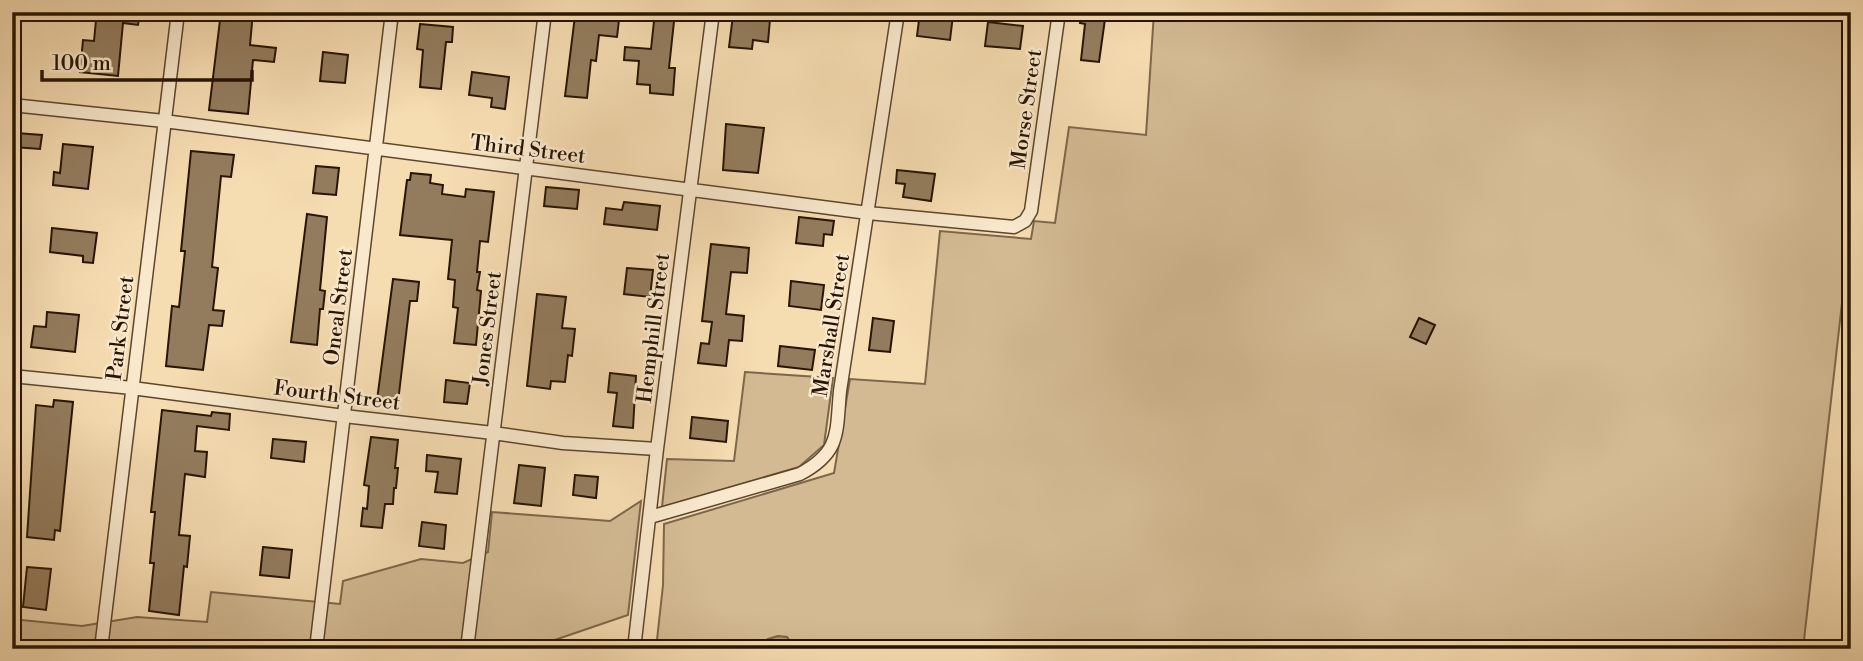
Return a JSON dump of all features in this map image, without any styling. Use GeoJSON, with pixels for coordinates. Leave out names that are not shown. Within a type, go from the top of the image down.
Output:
{"type":"FeatureCollection","features":[{"type":"Feature","properties":{"kind":"street","name":"Park Street"},"geometry":{"type":"LineString","coordinates":[[101,649],[178,12]]}},
{"type":"Feature","properties":{"kind":"street","name":"Oneal Street"},"geometry":{"type":"LineString","coordinates":[[316,649],[392,12]]}},
{"type":"Feature","properties":{"kind":"street","name":"Jones Street"},"geometry":{"type":"LineString","coordinates":[[467,649],[545,12]]}},
{"type":"Feature","properties":{"kind":"street","name":"Hemphill Street"},"geometry":{"type":"LineString","coordinates":[[634,649],[713,12]]}},
{"type":"Feature","properties":{"kind":"street","name":"Marshall Street"},"geometry":{"type":"LineString","coordinates":[[650,517],[800,474],[814,467],[831,449],[835,439],[898,12]]}},
{"type":"Feature","properties":{"kind":"street","name":"Morse Street"},"geometry":{"type":"LineString","coordinates":[[1031,211],[1059,12]]}},
{"type":"Feature","properties":{"kind":"street","name":"Third Street"},"geometry":{"type":"LineString","coordinates":[[12,105],[164,121],[868,213],[1006,228],[1021,224],[1031,211]]}},
{"type":"Feature","properties":{"kind":"street","name":"Fourth Street"},"geometry":{"type":"LineString","coordinates":[[12,376],[132,388],[564,443],[657,449]]}},
{"type":"Feature","properties":{"kind":"shaded area"},"geometry":{"type":"Polygon","coordinates":[[[1154,12],[1851,12],[1851,223],[1803,649],[656,649],[663,585],[664,524],[834,473],[850,379],[925,384],[940,231],[1031,239],[1034,221],[1055,223],[1069,127],[1146,135],[1154,12]]]}},
{"type":"Feature","properties":{"kind":"shaded area"},"geometry":{"type":"Polygon","coordinates":[[[745,372],[833,378],[824,445],[799,467],[662,507],[667,459],[734,461],[745,372]]]}},
{"type":"Feature","properties":{"kind":"shaded area"},"geometry":{"type":"Polygon","coordinates":[[[641,501],[628,615],[540,645],[471,649],[12,649],[12,619],[82,626],[137,617],[207,622],[211,592],[340,604],[343,581],[421,559],[463,563],[488,552],[492,512],[610,521],[641,501]]]}},
{"type":"Feature","properties":{"kind":"shaded area"},"geometry":{"type":"Polygon","coordinates":[[[787,637],[796,649],[756,649],[768,639],[787,637]]]}},
{"type":"Feature","properties":{"kind":"building"},"geometry":{"type":"Polygon","coordinates":[[[93,12],[140,12],[138,25],[123,23],[118,76],[80,72],[83,40],[94,41],[96,20],[93,20],[93,12]]]}},
{"type":"Feature","properties":{"kind":"building"},"geometry":{"type":"Polygon","coordinates":[[[221,12],[253,12],[250,45],[276,48],[274,62],[253,60],[248,114],[209,110],[221,12]]]}},
{"type":"Feature","properties":{"kind":"building"},"geometry":{"type":"Polygon","coordinates":[[[655,12],[675,12],[669,68],[675,68],[673,95],[650,93],[650,85],[637,84],[639,61],[624,60],[625,47],[651,49],[655,12]]]}},
{"type":"Feature","properties":{"kind":"building"},"geometry":{"type":"Polygon","coordinates":[[[920,12],[953,15],[950,40],[917,36],[920,12]]]}},
{"type":"Feature","properties":{"kind":"building"},"geometry":{"type":"Polygon","coordinates":[[[1082,12],[1106,12],[1099,62],[1081,60],[1085,24],[1080,23],[1082,12]]]}},
{"type":"Feature","properties":{"kind":"building"},"geometry":{"type":"Polygon","coordinates":[[[733,15],[770,19],[768,42],[753,40],[752,49],[729,47],[733,15]]]}},
{"type":"Feature","properties":{"kind":"building"},"geometry":{"type":"Polygon","coordinates":[[[575,16],[619,20],[617,37],[599,35],[596,61],[591,60],[587,98],[565,96],[575,16]]]}},
{"type":"Feature","properties":{"kind":"building"},"geometry":{"type":"Polygon","coordinates":[[[988,22],[1023,26],[1020,49],[985,46],[988,22]]]}},
{"type":"Feature","properties":{"kind":"building"},"geometry":{"type":"Polygon","coordinates":[[[420,24],[453,27],[452,42],[446,42],[441,89],[420,87],[423,50],[417,49],[420,24]]]}},
{"type":"Feature","properties":{"kind":"building"},"geometry":{"type":"Polygon","coordinates":[[[323,52],[348,55],[345,83],[320,81],[323,52]]]}},
{"type":"Feature","properties":{"kind":"building"},"geometry":{"type":"Polygon","coordinates":[[[472,72],[509,77],[505,109],[491,107],[492,98],[469,95],[472,72]]]}},
{"type":"Feature","properties":{"kind":"building"},"geometry":{"type":"Polygon","coordinates":[[[726,124],[764,128],[758,173],[723,170],[726,124]]]}},
{"type":"Feature","properties":{"kind":"building"},"geometry":{"type":"Polygon","coordinates":[[[16,133],[42,135],[40,149],[14,147],[16,133]]]}},
{"type":"Feature","properties":{"kind":"building"},"geometry":{"type":"Polygon","coordinates":[[[63,144],[93,147],[88,189],[53,185],[54,172],[60,173],[63,144]]]}},
{"type":"Feature","properties":{"kind":"building"},"geometry":{"type":"Polygon","coordinates":[[[191,151],[234,155],[231,177],[221,176],[212,267],[218,268],[213,310],[224,311],[222,326],[209,325],[203,370],[166,366],[172,306],[179,307],[185,251],[181,251],[191,151]]]}},
{"type":"Feature","properties":{"kind":"building"},"geometry":{"type":"Polygon","coordinates":[[[316,166],[339,168],[336,195],[313,193],[316,166]]]}},
{"type":"Feature","properties":{"kind":"building"},"geometry":{"type":"Polygon","coordinates":[[[897,170],[935,174],[931,201],[903,197],[905,184],[896,183],[897,170]]]}},
{"type":"Feature","properties":{"kind":"building"},"geometry":{"type":"Polygon","coordinates":[[[411,173],[431,175],[430,183],[443,185],[442,194],[465,197],[466,189],[494,192],[488,242],[480,241],[477,290],[481,291],[476,345],[454,343],[458,308],[453,307],[455,280],[448,279],[452,240],[400,235],[407,180],[410,180],[411,173]]]}},
{"type":"Feature","properties":{"kind":"building"},"geometry":{"type":"Polygon","coordinates":[[[546,187],[579,190],[577,209],[544,206],[546,187]]]}},
{"type":"Feature","properties":{"kind":"building"},"geometry":{"type":"Polygon","coordinates":[[[624,202],[660,206],[657,230],[604,224],[606,208],[622,210],[624,202]]]}},
{"type":"Feature","properties":{"kind":"building"},"geometry":{"type":"Polygon","coordinates":[[[307,214],[327,217],[320,290],[325,291],[323,309],[320,309],[317,345],[291,342],[307,214]]]}},
{"type":"Feature","properties":{"kind":"building"},"geometry":{"type":"Polygon","coordinates":[[[799,217],[834,221],[832,235],[824,234],[823,246],[796,243],[799,217]]]}},
{"type":"Feature","properties":{"kind":"building"},"geometry":{"type":"Polygon","coordinates":[[[52,228],[97,233],[93,263],[83,262],[83,256],[50,252],[52,228]]]}},
{"type":"Feature","properties":{"kind":"building"},"geometry":{"type":"Polygon","coordinates":[[[711,244],[749,248],[747,273],[731,272],[726,314],[744,316],[742,341],[729,340],[726,366],[698,363],[701,343],[709,344],[712,322],[702,321],[711,244]]]}},
{"type":"Feature","properties":{"kind":"building"},"geometry":{"type":"Polygon","coordinates":[[[627,268],[653,270],[650,297],[624,294],[627,268]]]}},
{"type":"Feature","properties":{"kind":"building"},"geometry":{"type":"Polygon","coordinates":[[[393,279],[419,282],[417,301],[410,301],[398,402],[377,400],[393,279]]]}},
{"type":"Feature","properties":{"kind":"building"},"geometry":{"type":"Polygon","coordinates":[[[791,281],[824,285],[821,310],[789,306],[791,281]]]}},
{"type":"Feature","properties":{"kind":"building"},"geometry":{"type":"Polygon","coordinates":[[[537,294],[566,297],[562,328],[575,329],[565,382],[551,381],[550,389],[527,386],[537,294]]]}},
{"type":"Feature","properties":{"kind":"building"},"geometry":{"type":"Polygon","coordinates":[[[47,312],[79,315],[75,352],[31,347],[34,326],[46,327],[47,312]]]}},
{"type":"Feature","properties":{"kind":"building"},"geometry":{"type":"Polygon","coordinates":[[[873,318],[894,321],[890,352],[869,350],[873,318]]]}},
{"type":"Feature","properties":{"kind":"building"},"geometry":{"type":"Polygon","coordinates":[[[1419,318],[1435,325],[1426,344],[1410,337],[1419,318]]]}},
{"type":"Feature","properties":{"kind":"building"},"geometry":{"type":"Polygon","coordinates":[[[780,346],[815,350],[812,370],[778,366],[780,346]]]}},
{"type":"Feature","properties":{"kind":"building"},"geometry":{"type":"Polygon","coordinates":[[[610,373],[636,376],[633,428],[613,426],[617,393],[608,392],[610,373]]]}},
{"type":"Feature","properties":{"kind":"building"},"geometry":{"type":"Polygon","coordinates":[[[446,380],[470,383],[467,404],[444,402],[446,380]]]}},
{"type":"Feature","properties":{"kind":"building"},"geometry":{"type":"Polygon","coordinates":[[[54,400],[73,402],[60,531],[55,530],[54,540],[27,537],[36,405],[53,407],[54,400]]]}},
{"type":"Feature","properties":{"kind":"building"},"geometry":{"type":"Polygon","coordinates":[[[162,410],[211,416],[212,412],[230,414],[229,430],[197,426],[195,451],[207,452],[205,477],[185,474],[179,535],[190,536],[179,615],[149,611],[154,563],[150,563],[155,512],[151,512],[162,410]]]}},
{"type":"Feature","properties":{"kind":"building"},"geometry":{"type":"Polygon","coordinates":[[[692,417],[728,421],[726,442],[690,438],[692,417]]]}},
{"type":"Feature","properties":{"kind":"building"},"geometry":{"type":"Polygon","coordinates":[[[371,437],[398,440],[396,488],[393,504],[385,504],[382,528],[361,526],[363,508],[367,509],[369,486],[364,485],[371,437]]]}},
{"type":"Feature","properties":{"kind":"building"},"geometry":{"type":"Polygon","coordinates":[[[273,439],[306,442],[304,462],[271,458],[273,439]]]}},
{"type":"Feature","properties":{"kind":"building"},"geometry":{"type":"Polygon","coordinates":[[[427,455],[461,459],[457,494],[435,492],[438,472],[426,471],[427,455]]]}},
{"type":"Feature","properties":{"kind":"building"},"geometry":{"type":"Polygon","coordinates":[[[519,465],[545,468],[541,506],[514,503],[519,465]]]}},
{"type":"Feature","properties":{"kind":"building"},"geometry":{"type":"Polygon","coordinates":[[[575,475],[598,477],[596,498],[573,495],[575,475]]]}},
{"type":"Feature","properties":{"kind":"building"},"geometry":{"type":"Polygon","coordinates":[[[422,522],[446,525],[444,549],[419,546],[422,522]]]}},
{"type":"Feature","properties":{"kind":"building"},"geometry":{"type":"Polygon","coordinates":[[[263,547],[292,550],[289,578],[260,575],[263,547]]]}},
{"type":"Feature","properties":{"kind":"building"},"geometry":{"type":"Polygon","coordinates":[[[27,567],[51,569],[46,610],[23,607],[27,567]]]}}]}
